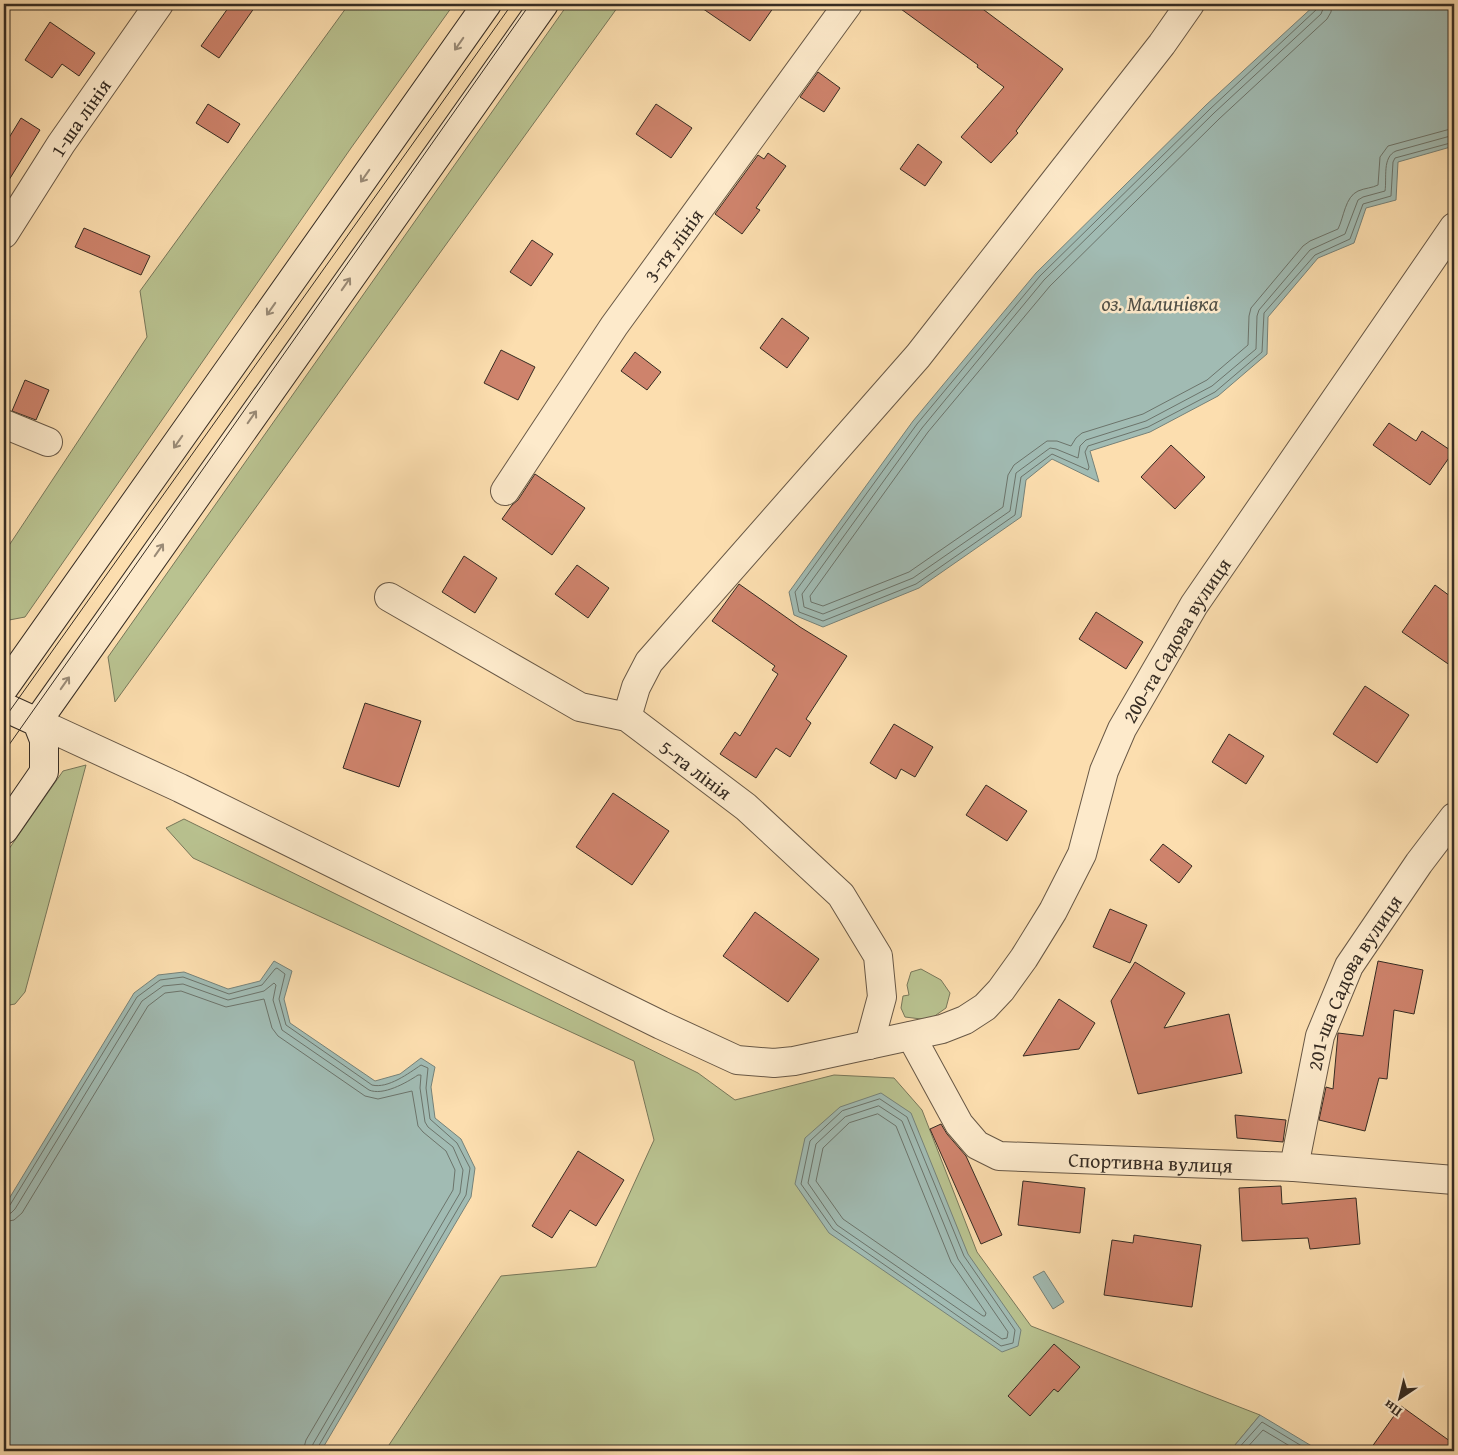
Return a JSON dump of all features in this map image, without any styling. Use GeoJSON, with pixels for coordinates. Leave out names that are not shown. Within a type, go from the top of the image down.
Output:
{"type":"FeatureCollection","features":[{"type":"Feature","properties":{"kind":"street","name":"1-ша лінія"},"geometry":{"type":"LineString","coordinates":[[4,234],[61,144],[159,4]]}},
{"type":"Feature","properties":{"kind":"street"},"geometry":{"type":"LineString","coordinates":[[4,688],[487,4]]}},
{"type":"Feature","properties":{"kind":"street"},"geometry":{"type":"LineString","coordinates":[[4,830],[44,772],[44,740],[37,722],[544,4]]}},
{"type":"Feature","properties":{"kind":"street","name":"3-тя лінія"},"geometry":{"type":"LineString","coordinates":[[505,491],[614,326],[848,4]]}},
{"type":"Feature","properties":{"kind":"street"},"geometry":{"type":"LineString","coordinates":[[627,717],[636,687],[650,662],[918,356],[1162,44],[1190,4]]}},
{"type":"Feature","properties":{"kind":"street","name":"200-та Садова вулиця"},"geometry":{"type":"LineString","coordinates":[[4,707],[180,788],[661,1025],[737,1060],[774,1063],[794,1061],[942,1029],[965,1020],[985,1007],[1001,990],[1024,958],[1053,911],[1082,854],[1104,771],[1122,728],[1194,605],[1454,227]]}},
{"type":"Feature","properties":{"kind":"street"},"geometry":{"type":"LineString","coordinates":[[4,424],[48,442]]}},
{"type":"Feature","properties":{"kind":"street","name":"5-та лінія"},"geometry":{"type":"LineString","coordinates":[[389,597],[580,708],[627,717],[746,807],[841,895],[878,956],[882,997],[869,1045]]}},
{"type":"Feature","properties":{"kind":"street","name":"201-ша Садова вулиця"},"geometry":{"type":"LineString","coordinates":[[1294,1167],[1320,1036],[1349,966],[1418,863],[1454,817]]}},
{"type":"Feature","properties":{"kind":"street","name":"Спортивна вулиця"},"geometry":{"type":"LineString","coordinates":[[911,1036],[959,1124],[977,1145],[999,1156],[1294,1167],[1454,1180]]}},
{"type":"Feature","properties":{"kind":"green space"},"geometry":{"type":"Polygon","coordinates":[[[349,4],[454,4],[351,148],[25,617],[4,621],[4,553],[147,337],[140,291],[349,4]]]}},
{"type":"Feature","properties":{"kind":"green space"},"geometry":{"type":"Polygon","coordinates":[[[568,4],[620,4],[115,702],[108,657],[568,4]]]}},
{"type":"Feature","properties":{"kind":"green space"},"geometry":{"type":"Polygon","coordinates":[[[86,765],[25,992],[15,1004],[4,1006],[4,856],[63,771],[86,765]]]}},
{"type":"Feature","properties":{"kind":"green space"},"geometry":{"type":"Polygon","coordinates":[[[184,819],[698,1073],[735,1100],[834,1075],[894,1078],[922,1110],[977,1252],[1031,1326],[1260,1415],[1230,1451],[385,1451],[501,1276],[596,1267],[654,1140],[634,1061],[193,858],[166,828],[184,819]]]}},
{"type":"Feature","properties":{"kind":"green space"},"geometry":{"type":"Polygon","coordinates":[[[921,969],[941,980],[950,993],[946,1008],[929,1020],[905,1017],[901,1008],[903,996],[909,995],[907,985],[911,972],[921,969]]]}},
{"type":"Feature","properties":{"kind":"water","name":"оз. Малинівка"},"geometry":{"type":"Polygon","coordinates":[[[1316,4],[1454,4],[1454,146],[1398,162],[1396,200],[1366,208],[1354,243],[1318,258],[1268,317],[1267,354],[1218,396],[1150,432],[1090,451],[1099,482],[1052,459],[1026,480],[1021,517],[919,588],[823,627],[794,615],[789,592],[913,421],[1036,273],[1206,105],[1316,4]]]}},
{"type":"Feature","properties":{"kind":"water"},"geometry":{"type":"Polygon","coordinates":[[[274,961],[292,971],[284,999],[290,1023],[375,1081],[400,1074],[421,1058],[435,1067],[431,1087],[435,1118],[461,1139],[475,1168],[471,1197],[321,1451],[4,1451],[4,1207],[134,993],[158,975],[184,972],[228,989],[260,981],[274,961]]]}},
{"type":"Feature","properties":{"kind":"water"},"geometry":{"type":"Polygon","coordinates":[[[881,1093],[911,1113],[968,1254],[1021,1330],[1018,1346],[1002,1352],[829,1233],[795,1184],[805,1138],[840,1107],[881,1093]]]}},
{"type":"Feature","properties":{"kind":"water"},"geometry":{"type":"Polygon","coordinates":[[[1044,1271],[1064,1302],[1053,1309],[1033,1277],[1044,1271]]]}},
{"type":"Feature","properties":{"kind":"water"},"geometry":{"type":"Polygon","coordinates":[[[1260,1415],[1320,1451],[1230,1451],[1260,1415]]]}},
{"type":"Feature","properties":{"kind":"building"},"geometry":{"type":"Polygon","coordinates":[[[231,4],[257,4],[219,58],[201,46],[231,4]]]}},
{"type":"Feature","properties":{"kind":"building"},"geometry":{"type":"Polygon","coordinates":[[[696,4],[776,4],[750,41],[696,4]]]}},
{"type":"Feature","properties":{"kind":"building"},"geometry":{"type":"Polygon","coordinates":[[[894,4],[976,4],[1063,69],[1016,131],[1018,133],[991,163],[961,137],[1004,87],[977,67],[978,65],[894,4]]]}},
{"type":"Feature","properties":{"kind":"building"},"geometry":{"type":"Polygon","coordinates":[[[50,22],[95,53],[79,76],[62,64],[52,78],[25,60],[50,22]]]}},
{"type":"Feature","properties":{"kind":"building"},"geometry":{"type":"Polygon","coordinates":[[[818,72],[840,88],[824,112],[800,97],[818,72]]]}},
{"type":"Feature","properties":{"kind":"building"},"geometry":{"type":"Polygon","coordinates":[[[208,104],[240,124],[228,143],[196,123],[208,104]]]}},
{"type":"Feature","properties":{"kind":"building"},"geometry":{"type":"Polygon","coordinates":[[[656,104],[692,128],[671,158],[636,134],[656,104]]]}},
{"type":"Feature","properties":{"kind":"building"},"geometry":{"type":"Polygon","coordinates":[[[21,118],[40,130],[4,188],[4,146],[21,118]]]}},
{"type":"Feature","properties":{"kind":"building"},"geometry":{"type":"Polygon","coordinates":[[[918,144],[942,162],[925,186],[900,169],[918,144]]]}},
{"type":"Feature","properties":{"kind":"building"},"geometry":{"type":"Polygon","coordinates":[[[768,153],[786,166],[756,208],[760,210],[742,234],[715,214],[758,155],[764,159],[768,153]]]}},
{"type":"Feature","properties":{"kind":"building"},"geometry":{"type":"Polygon","coordinates":[[[84,228],[150,256],[141,275],[75,247],[84,228]]]}},
{"type":"Feature","properties":{"kind":"building"},"geometry":{"type":"Polygon","coordinates":[[[532,240],[553,254],[531,286],[510,272],[532,240]]]}},
{"type":"Feature","properties":{"kind":"building"},"geometry":{"type":"Polygon","coordinates":[[[782,318],[809,338],[787,368],[760,348],[782,318]]]}},
{"type":"Feature","properties":{"kind":"building"},"geometry":{"type":"Polygon","coordinates":[[[501,350],[535,367],[518,400],[484,383],[501,350]]]}},
{"type":"Feature","properties":{"kind":"building"},"geometry":{"type":"Polygon","coordinates":[[[635,352],[661,372],[647,390],[621,371],[635,352]]]}},
{"type":"Feature","properties":{"kind":"building"},"geometry":{"type":"Polygon","coordinates":[[[25,380],[49,390],[36,420],[12,411],[25,380]]]}},
{"type":"Feature","properties":{"kind":"building"},"geometry":{"type":"Polygon","coordinates":[[[1389,423],[1416,441],[1422,431],[1453,452],[1430,485],[1373,445],[1389,423]]]}},
{"type":"Feature","properties":{"kind":"building"},"geometry":{"type":"Polygon","coordinates":[[[1171,445],[1205,477],[1175,509],[1141,477],[1171,445]]]}},
{"type":"Feature","properties":{"kind":"building"},"geometry":{"type":"Polygon","coordinates":[[[535,474],[585,508],[552,555],[502,519],[518,500],[535,474]]]}},
{"type":"Feature","properties":{"kind":"building"},"geometry":{"type":"Polygon","coordinates":[[[464,556],[497,578],[475,613],[442,592],[464,556]]]}},
{"type":"Feature","properties":{"kind":"building"},"geometry":{"type":"Polygon","coordinates":[[[577,565],[609,588],[588,618],[555,594],[577,565]]]}},
{"type":"Feature","properties":{"kind":"building"},"geometry":{"type":"Polygon","coordinates":[[[739,584],[800,627],[847,656],[806,719],[811,723],[790,757],[776,748],[756,778],[720,754],[735,732],[740,736],[778,674],[772,670],[775,666],[712,621],[739,584]]]}},
{"type":"Feature","properties":{"kind":"building"},"geometry":{"type":"Polygon","coordinates":[[[1435,585],[1454,599],[1454,668],[1402,632],[1435,585]]]}},
{"type":"Feature","properties":{"kind":"building"},"geometry":{"type":"Polygon","coordinates":[[[1096,612],[1143,642],[1126,669],[1079,639],[1096,612]]]}},
{"type":"Feature","properties":{"kind":"building"},"geometry":{"type":"Polygon","coordinates":[[[1365,686],[1409,715],[1377,763],[1333,734],[1365,686]]]}},
{"type":"Feature","properties":{"kind":"building"},"geometry":{"type":"Polygon","coordinates":[[[365,703],[421,721],[399,787],[343,768],[365,703]]]}},
{"type":"Feature","properties":{"kind":"building"},"geometry":{"type":"Polygon","coordinates":[[[894,724],[933,747],[915,777],[901,769],[896,779],[870,763],[894,724]]]}},
{"type":"Feature","properties":{"kind":"building"},"geometry":{"type":"Polygon","coordinates":[[[1229,734],[1264,756],[1246,784],[1212,762],[1229,734]]]}},
{"type":"Feature","properties":{"kind":"building"},"geometry":{"type":"Polygon","coordinates":[[[986,785],[1027,811],[1007,841],[966,815],[986,785]]]}},
{"type":"Feature","properties":{"kind":"building"},"geometry":{"type":"Polygon","coordinates":[[[613,793],[669,831],[632,885],[576,847],[613,793]]]}},
{"type":"Feature","properties":{"kind":"building"},"geometry":{"type":"Polygon","coordinates":[[[1163,844],[1192,866],[1179,883],[1150,860],[1163,844]]]}},
{"type":"Feature","properties":{"kind":"building"},"geometry":{"type":"Polygon","coordinates":[[[1110,909],[1147,925],[1130,963],[1093,947],[1110,909]]]}},
{"type":"Feature","properties":{"kind":"building"},"geometry":{"type":"Polygon","coordinates":[[[755,912],[819,959],[788,1002],[723,956],[755,912]]]}},
{"type":"Feature","properties":{"kind":"building"},"geometry":{"type":"Polygon","coordinates":[[[1378,961],[1423,970],[1414,1014],[1394,1010],[1387,1079],[1379,1078],[1365,1131],[1319,1120],[1326,1087],[1333,1089],[1338,1033],[1363,1036],[1378,961]]]}},
{"type":"Feature","properties":{"kind":"building"},"geometry":{"type":"Polygon","coordinates":[[[1135,962],[1185,993],[1164,1028],[1229,1014],[1242,1073],[1138,1094],[1111,1001],[1135,962]]]}},
{"type":"Feature","properties":{"kind":"building"},"geometry":{"type":"Polygon","coordinates":[[[1059,999],[1095,1023],[1079,1049],[1023,1056],[1059,999]]]}},
{"type":"Feature","properties":{"kind":"building"},"geometry":{"type":"Polygon","coordinates":[[[1235,1115],[1286,1120],[1283,1142],[1237,1138],[1235,1115]]]}},
{"type":"Feature","properties":{"kind":"building"},"geometry":{"type":"Polygon","coordinates":[[[941,1124],[966,1156],[1002,1235],[981,1244],[930,1129],[941,1124]]]}},
{"type":"Feature","properties":{"kind":"building"},"geometry":{"type":"Polygon","coordinates":[[[578,1151],[624,1180],[596,1226],[570,1210],[552,1238],[532,1226],[578,1151]]]}},
{"type":"Feature","properties":{"kind":"building"},"geometry":{"type":"Polygon","coordinates":[[[1023,1181],[1085,1188],[1080,1233],[1018,1225],[1023,1181]]]}},
{"type":"Feature","properties":{"kind":"building"},"geometry":{"type":"Polygon","coordinates":[[[1281,1186],[1282,1204],[1356,1198],[1360,1244],[1310,1249],[1308,1238],[1242,1241],[1239,1188],[1281,1186]]]}},
{"type":"Feature","properties":{"kind":"building"},"geometry":{"type":"Polygon","coordinates":[[[1134,1235],[1201,1245],[1192,1307],[1104,1295],[1112,1240],[1133,1243],[1134,1235]]]}},
{"type":"Feature","properties":{"kind":"building"},"geometry":{"type":"Polygon","coordinates":[[[1054,1344],[1080,1367],[1058,1392],[1054,1389],[1030,1416],[1008,1396],[1054,1344]]]}},
{"type":"Feature","properties":{"kind":"building"},"geometry":{"type":"Polygon","coordinates":[[[1401,1406],[1454,1444],[1454,1451],[1369,1451],[1401,1406]]]}},
{"type":"Feature","properties":{"kind":"tram line"},"geometry":{"type":"LineString","coordinates":[[4,719],[512,4]]}},
{"type":"Feature","properties":{"kind":"tram line"},"geometry":{"type":"LineString","coordinates":[[4,752],[530,4]]}}]}
